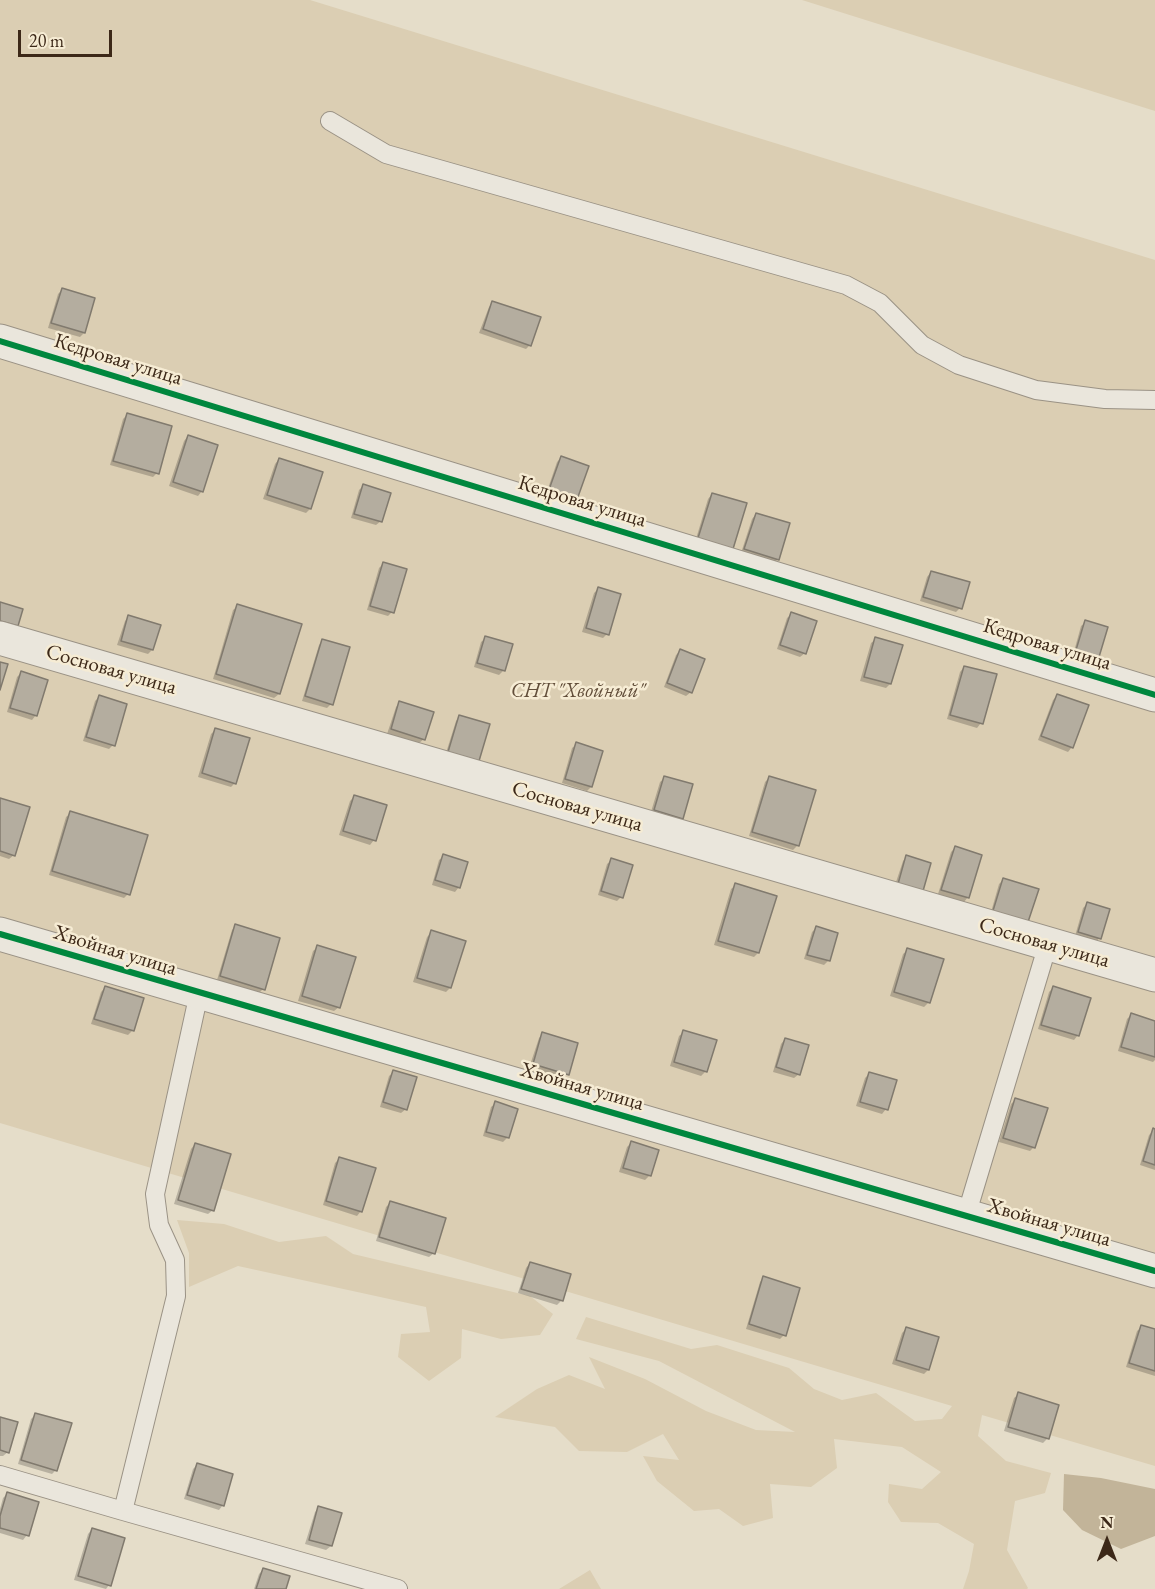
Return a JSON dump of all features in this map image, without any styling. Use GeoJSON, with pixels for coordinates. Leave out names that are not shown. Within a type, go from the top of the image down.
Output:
{"type":"FeatureCollection","features":[{"type":"Feature","properties":{"kind":"street","name":"Кедровая улица"},"geometry":{"type":"LineString","coordinates":[[0,341],[1155,695]]}},
{"type":"Feature","properties":{"kind":"street","name":"Сосновая улица"},"geometry":{"type":"LineString","coordinates":[[0,638],[1155,975]]}},
{"type":"Feature","properties":{"kind":"street","name":"Хвойная улица"},"geometry":{"type":"LineString","coordinates":[[0,934],[1155,1271]]}},
{"type":"Feature","properties":{"kind":"lane"},"geometry":{"type":"LineString","coordinates":[[330,121],[386,154],[846,285],[880,303],[922,345],[959,365],[1036,390],[1105,399],[1155,400]]}},
{"type":"Feature","properties":{"kind":"lane"},"geometry":{"type":"LineString","coordinates":[[966,1216],[1048,944]]}},
{"type":"Feature","properties":{"kind":"lane"},"geometry":{"type":"LineString","coordinates":[[123,1511],[176,1296],[175,1260],[159,1225],[155,1194],[199,993]]}},
{"type":"Feature","properties":{"kind":"lane"},"geometry":{"type":"LineString","coordinates":[[0,1476],[398,1589]]}},
{"type":"Feature","properties":{"kind":"green space","name":"СНТ \"Хвойный\""},"geometry":{"type":"Polygon","coordinates":[[[0,0],[310,0],[1155,260],[1155,1466],[982,1415],[978,1436],[1006,1461],[1051,1473],[1045,1493],[1015,1501],[1007,1550],[1027,1589],[963,1589],[974,1544],[938,1523],[901,1522],[888,1502],[889,1484],[922,1489],[941,1472],[902,1447],[834,1439],[837,1468],[811,1487],[770,1484],[773,1518],[743,1526],[719,1509],[694,1511],[657,1481],[643,1456],[679,1460],[663,1434],[627,1452],[579,1451],[555,1427],[495,1417],[537,1389],[569,1375],[605,1389],[589,1357],[645,1379],[706,1411],[756,1430],[795,1432],[659,1361],[576,1339],[586,1317],[691,1349],[717,1345],[789,1368],[814,1389],[842,1400],[876,1393],[915,1421],[942,1419],[952,1406],[0,1123],[0,0]]]}},
{"type":"Feature","properties":{"kind":"green space"},"geometry":{"type":"Polygon","coordinates":[[[802,0],[1155,0],[1155,111],[802,0]]]}},
{"type":"Feature","properties":{"kind":"green space"},"geometry":{"type":"Polygon","coordinates":[[[177,1220],[224,1224],[279,1242],[326,1236],[353,1254],[530,1296],[553,1314],[540,1335],[501,1339],[462,1329],[461,1358],[429,1381],[398,1357],[401,1334],[430,1332],[426,1307],[238,1266],[189,1287],[189,1253],[177,1220]]]}},
{"type":"Feature","properties":{"kind":"green space"},"geometry":{"type":"Polygon","coordinates":[[[590,1570],[601,1589],[559,1589],[590,1570]]]}},
{"type":"Feature","properties":{"kind":"shaded area"},"geometry":{"type":"Polygon","coordinates":[[[1064,1474],[1101,1478],[1155,1489],[1155,1536],[1121,1549],[1082,1530],[1063,1510],[1064,1474]]]}},
{"type":"Feature","properties":{"kind":"building"},"geometry":{"type":"Polygon","coordinates":[[[62,288],[95,298],[85,333],[51,323],[62,288]]]}},
{"type":"Feature","properties":{"kind":"building"},"geometry":{"type":"Polygon","coordinates":[[[492,301],[541,317],[531,346],[483,329],[492,301]]]}},
{"type":"Feature","properties":{"kind":"building"},"geometry":{"type":"Polygon","coordinates":[[[127,413],[172,426],[159,474],[113,461],[127,413]]]}},
{"type":"Feature","properties":{"kind":"building"},"geometry":{"type":"Polygon","coordinates":[[[188,435],[218,445],[203,492],[173,482],[188,435]]]}},
{"type":"Feature","properties":{"kind":"building"},"geometry":{"type":"Polygon","coordinates":[[[561,456],[589,466],[574,508],[546,498],[561,456]]]}},
{"type":"Feature","properties":{"kind":"building"},"geometry":{"type":"Polygon","coordinates":[[[279,458],[323,472],[311,509],[267,495],[279,458]]]}},
{"type":"Feature","properties":{"kind":"building"},"geometry":{"type":"Polygon","coordinates":[[[363,484],[391,493],[382,522],[354,514],[363,484]]]}},
{"type":"Feature","properties":{"kind":"building"},"geometry":{"type":"Polygon","coordinates":[[[712,493],[747,503],[733,549],[698,538],[712,493]]]}},
{"type":"Feature","properties":{"kind":"building"},"geometry":{"type":"Polygon","coordinates":[[[756,513],[790,523],[779,560],[744,549],[756,513]]]}},
{"type":"Feature","properties":{"kind":"building"},"geometry":{"type":"Polygon","coordinates":[[[383,562],[407,569],[394,613],[370,606],[383,562]]]}},
{"type":"Feature","properties":{"kind":"building"},"geometry":{"type":"Polygon","coordinates":[[[931,571],[970,582],[962,609],[923,597],[931,571]]]}},
{"type":"Feature","properties":{"kind":"building"},"geometry":{"type":"Polygon","coordinates":[[[598,587],[621,594],[609,635],[586,628],[598,587]]]}},
{"type":"Feature","properties":{"kind":"building"},"geometry":{"type":"Polygon","coordinates":[[[0,602],[23,609],[18,626],[0,621],[0,602]]]}},
{"type":"Feature","properties":{"kind":"building"},"geometry":{"type":"Polygon","coordinates":[[[237,604],[302,624],[280,694],[216,674],[237,604]]]}},
{"type":"Feature","properties":{"kind":"building"},"geometry":{"type":"Polygon","coordinates":[[[791,612],[817,621],[806,654],[780,645],[791,612]]]}},
{"type":"Feature","properties":{"kind":"building"},"geometry":{"type":"Polygon","coordinates":[[[128,615],[161,625],[153,650],[121,641],[128,615]]]}},
{"type":"Feature","properties":{"kind":"building"},"geometry":{"type":"Polygon","coordinates":[[[1085,620],[1108,627],[1099,657],[1076,650],[1085,620]]]}},
{"type":"Feature","properties":{"kind":"building"},"geometry":{"type":"Polygon","coordinates":[[[485,636],[513,644],[505,671],[477,663],[485,636]]]}},
{"type":"Feature","properties":{"kind":"building"},"geometry":{"type":"Polygon","coordinates":[[[875,637],[903,645],[891,684],[864,677],[875,637]]]}},
{"type":"Feature","properties":{"kind":"building"},"geometry":{"type":"Polygon","coordinates":[[[322,639],[350,647],[333,705],[305,696],[322,639]]]}},
{"type":"Feature","properties":{"kind":"building"},"geometry":{"type":"Polygon","coordinates":[[[680,649],[705,659],[692,693],[667,683],[680,649]]]}},
{"type":"Feature","properties":{"kind":"building"},"geometry":{"type":"Polygon","coordinates":[[[0,662],[8,664],[0,690],[0,662]]]}},
{"type":"Feature","properties":{"kind":"building"},"geometry":{"type":"Polygon","coordinates":[[[964,666],[997,674],[983,724],[950,715],[964,666]]]}},
{"type":"Feature","properties":{"kind":"building"},"geometry":{"type":"Polygon","coordinates":[[[21,671],[48,680],[37,716],[10,708],[21,671]]]}},
{"type":"Feature","properties":{"kind":"building"},"geometry":{"type":"Polygon","coordinates":[[[1057,694],[1089,705],[1073,748],[1041,736],[1057,694]]]}},
{"type":"Feature","properties":{"kind":"building"},"geometry":{"type":"Polygon","coordinates":[[[99,695],[127,704],[115,746],[86,737],[99,695]]]}},
{"type":"Feature","properties":{"kind":"building"},"geometry":{"type":"Polygon","coordinates":[[[399,701],[434,712],[425,740],[391,729],[399,701]]]}},
{"type":"Feature","properties":{"kind":"building"},"geometry":{"type":"Polygon","coordinates":[[[459,715],[490,724],[479,761],[448,752],[459,715]]]}},
{"type":"Feature","properties":{"kind":"building"},"geometry":{"type":"Polygon","coordinates":[[[215,728],[250,738],[236,784],[202,773],[215,728]]]}},
{"type":"Feature","properties":{"kind":"building"},"geometry":{"type":"Polygon","coordinates":[[[576,742],[603,751],[592,787],[565,779],[576,742]]]}},
{"type":"Feature","properties":{"kind":"building"},"geometry":{"type":"Polygon","coordinates":[[[664,776],[693,784],[683,819],[654,810],[664,776]]]}},
{"type":"Feature","properties":{"kind":"building"},"geometry":{"type":"Polygon","coordinates":[[[769,776],[816,790],[799,846],[752,832],[769,776]]]}},
{"type":"Feature","properties":{"kind":"building"},"geometry":{"type":"Polygon","coordinates":[[[354,795],[387,805],[376,841],[343,831],[354,795]]]}},
{"type":"Feature","properties":{"kind":"building"},"geometry":{"type":"Polygon","coordinates":[[[0,798],[30,807],[15,856],[0,851],[0,798]]]}},
{"type":"Feature","properties":{"kind":"building"},"geometry":{"type":"Polygon","coordinates":[[[70,811],[148,835],[130,895],[52,871],[70,811]]]}},
{"type":"Feature","properties":{"kind":"building"},"geometry":{"type":"Polygon","coordinates":[[[955,846],[982,855],[969,898],[941,890],[955,846]]]}},
{"type":"Feature","properties":{"kind":"building"},"geometry":{"type":"Polygon","coordinates":[[[443,854],[468,862],[460,888],[435,880],[443,854]]]}},
{"type":"Feature","properties":{"kind":"building"},"geometry":{"type":"Polygon","coordinates":[[[906,855],[931,863],[923,891],[898,884],[906,855]]]}},
{"type":"Feature","properties":{"kind":"building"},"geometry":{"type":"Polygon","coordinates":[[[611,858],[633,865],[623,898],[601,891],[611,858]]]}},
{"type":"Feature","properties":{"kind":"building"},"geometry":{"type":"Polygon","coordinates":[[[1003,878],[1039,889],[1027,925],[992,914],[1003,878]]]}},
{"type":"Feature","properties":{"kind":"building"},"geometry":{"type":"Polygon","coordinates":[[[735,883],[777,896],[759,953],[718,941],[735,883]]]}},
{"type":"Feature","properties":{"kind":"building"},"geometry":{"type":"Polygon","coordinates":[[[1087,902],[1110,909],[1101,939],[1078,932],[1087,902]]]}},
{"type":"Feature","properties":{"kind":"building"},"geometry":{"type":"Polygon","coordinates":[[[235,924],[280,938],[265,990],[220,976],[235,924]]]}},
{"type":"Feature","properties":{"kind":"building"},"geometry":{"type":"Polygon","coordinates":[[[816,926],[838,933],[830,961],[807,955],[816,926]]]}},
{"type":"Feature","properties":{"kind":"building"},"geometry":{"type":"Polygon","coordinates":[[[431,930],[466,941],[451,988],[417,978],[431,930]]]}},
{"type":"Feature","properties":{"kind":"building"},"geometry":{"type":"Polygon","coordinates":[[[317,945],[356,957],[340,1008],[302,996],[317,945]]]}},
{"type":"Feature","properties":{"kind":"building"},"geometry":{"type":"Polygon","coordinates":[[[907,948],[944,959],[930,1003],[894,992],[907,948]]]}},
{"type":"Feature","properties":{"kind":"building"},"geometry":{"type":"Polygon","coordinates":[[[105,986],[144,998],[134,1031],[94,1019],[105,986]]]}},
{"type":"Feature","properties":{"kind":"building"},"geometry":{"type":"Polygon","coordinates":[[[1053,986],[1091,998],[1079,1036],[1041,1025],[1053,986]]]}},
{"type":"Feature","properties":{"kind":"building"},"geometry":{"type":"Polygon","coordinates":[[[1131,1013],[1155,1021],[1155,1057],[1121,1047],[1131,1013]]]}},
{"type":"Feature","properties":{"kind":"building"},"geometry":{"type":"Polygon","coordinates":[[[683,1030],[717,1040],[707,1072],[674,1062],[683,1030]]]}},
{"type":"Feature","properties":{"kind":"building"},"geometry":{"type":"Polygon","coordinates":[[[542,1032],[578,1043],[569,1075],[533,1064],[542,1032]]]}},
{"type":"Feature","properties":{"kind":"building"},"geometry":{"type":"Polygon","coordinates":[[[785,1038],[809,1045],[800,1075],[776,1067],[785,1038]]]}},
{"type":"Feature","properties":{"kind":"building"},"geometry":{"type":"Polygon","coordinates":[[[393,1070],[417,1077],[407,1110],[383,1102],[393,1070]]]}},
{"type":"Feature","properties":{"kind":"building"},"geometry":{"type":"Polygon","coordinates":[[[869,1072],[897,1080],[888,1110],[860,1102],[869,1072]]]}},
{"type":"Feature","properties":{"kind":"building"},"geometry":{"type":"Polygon","coordinates":[[[1015,1098],[1048,1108],[1035,1148],[1003,1138],[1015,1098]]]}},
{"type":"Feature","properties":{"kind":"building"},"geometry":{"type":"Polygon","coordinates":[[[495,1101],[518,1109],[509,1138],[486,1132],[495,1101]]]}},
{"type":"Feature","properties":{"kind":"building"},"geometry":{"type":"Polygon","coordinates":[[[1153,1128],[1155,1129],[1155,1165],[1143,1161],[1153,1128]]]}},
{"type":"Feature","properties":{"kind":"building"},"geometry":{"type":"Polygon","coordinates":[[[631,1141],[659,1150],[651,1176],[623,1168],[631,1141]]]}},
{"type":"Feature","properties":{"kind":"building"},"geometry":{"type":"Polygon","coordinates":[[[195,1143],[231,1154],[214,1211],[178,1200],[195,1143]]]}},
{"type":"Feature","properties":{"kind":"building"},"geometry":{"type":"Polygon","coordinates":[[[339,1157],[376,1168],[362,1212],[326,1201],[339,1157]]]}},
{"type":"Feature","properties":{"kind":"building"},"geometry":{"type":"Polygon","coordinates":[[[390,1201],[446,1218],[435,1254],[379,1237],[390,1201]]]}},
{"type":"Feature","properties":{"kind":"building"},"geometry":{"type":"Polygon","coordinates":[[[530,1262],[571,1274],[563,1301],[521,1289],[530,1262]]]}},
{"type":"Feature","properties":{"kind":"building"},"geometry":{"type":"Polygon","coordinates":[[[763,1276],[800,1288],[786,1336],[749,1324],[763,1276]]]}},
{"type":"Feature","properties":{"kind":"building"},"geometry":{"type":"Polygon","coordinates":[[[1141,1325],[1155,1329],[1155,1371],[1129,1363],[1141,1325]]]}},
{"type":"Feature","properties":{"kind":"building"},"geometry":{"type":"Polygon","coordinates":[[[906,1327],[939,1337],[929,1370],[896,1360],[906,1327]]]}},
{"type":"Feature","properties":{"kind":"building"},"geometry":{"type":"Polygon","coordinates":[[[1018,1392],[1059,1405],[1049,1439],[1008,1427],[1018,1392]]]}},
{"type":"Feature","properties":{"kind":"building"},"geometry":{"type":"Polygon","coordinates":[[[35,1413],[72,1423],[57,1471],[21,1460],[35,1413]]]}},
{"type":"Feature","properties":{"kind":"building"},"geometry":{"type":"Polygon","coordinates":[[[0,1417],[18,1422],[9,1453],[0,1450],[0,1417]]]}},
{"type":"Feature","properties":{"kind":"building"},"geometry":{"type":"Polygon","coordinates":[[[197,1463],[233,1474],[224,1506],[187,1495],[197,1463]]]}},
{"type":"Feature","properties":{"kind":"building"},"geometry":{"type":"Polygon","coordinates":[[[7,1492],[39,1502],[29,1536],[0,1528],[0,1516],[7,1492]]]}},
{"type":"Feature","properties":{"kind":"building"},"geometry":{"type":"Polygon","coordinates":[[[318,1506],[342,1513],[332,1546],[309,1540],[318,1506]]]}},
{"type":"Feature","properties":{"kind":"building"},"geometry":{"type":"Polygon","coordinates":[[[92,1528],[125,1538],[111,1586],[78,1576],[92,1528]]]}},
{"type":"Feature","properties":{"kind":"building"},"geometry":{"type":"Polygon","coordinates":[[[263,1568],[290,1576],[286,1589],[256,1589],[263,1568]]]}},
{"type":"Feature","properties":{"kind":"cycle path"},"geometry":{"type":"LineString","coordinates":[[0,341],[1155,695]]}},
{"type":"Feature","properties":{"kind":"cycle path"},"geometry":{"type":"LineString","coordinates":[[0,934],[1155,1271]]}}]}
